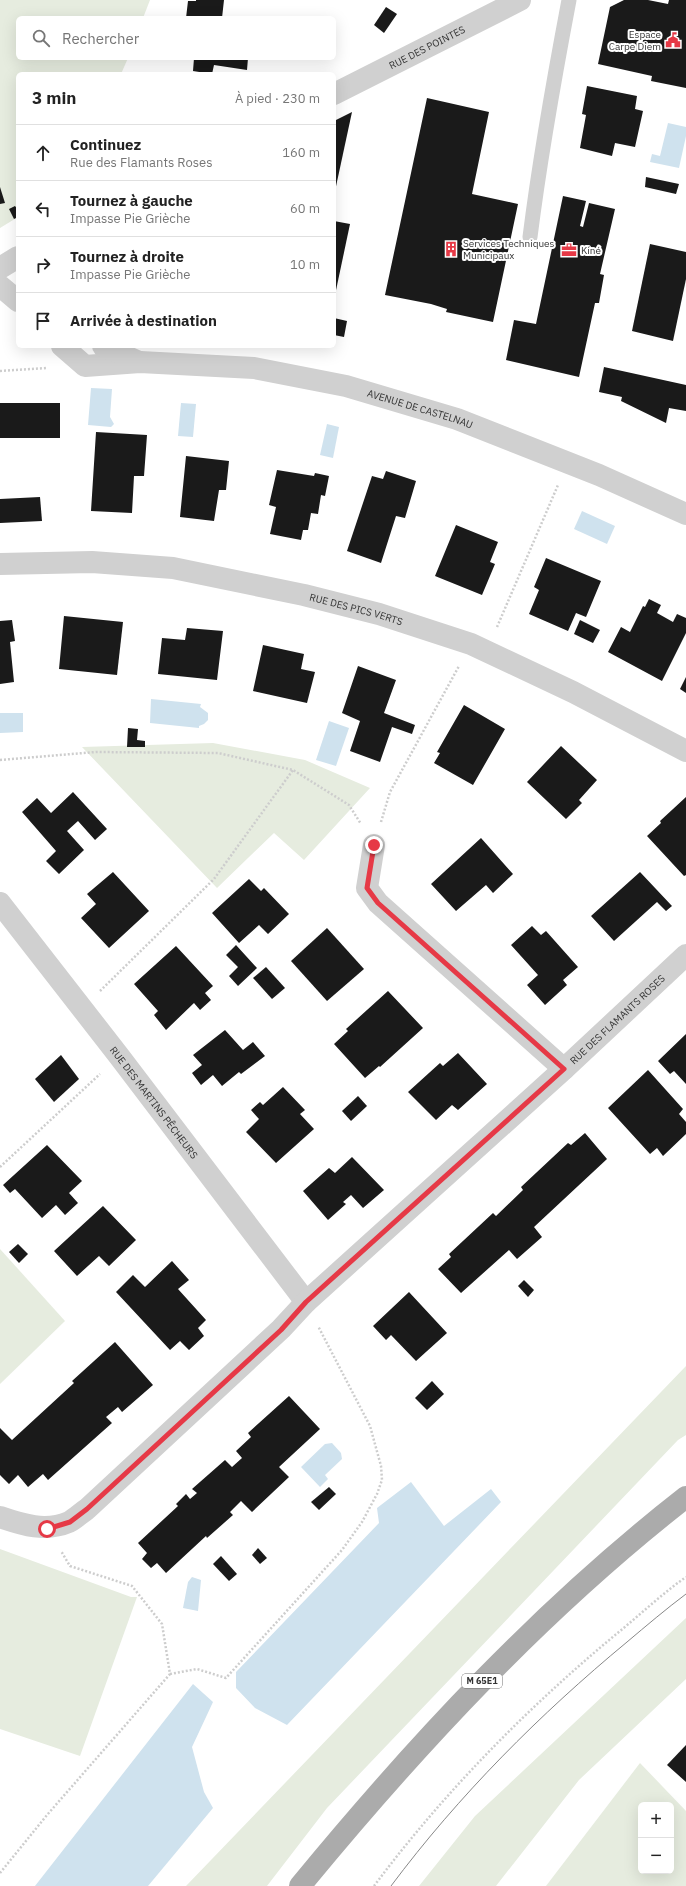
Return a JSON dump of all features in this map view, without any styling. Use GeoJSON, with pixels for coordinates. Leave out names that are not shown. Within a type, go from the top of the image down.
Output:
{"type":"FeatureCollection","features":[{"type":"Feature","properties":{"kind":"main road","name":"M 65E1"},"geometry":{"type":"LineString","coordinates":[[300,1886],[362,1811],[422,1744],[509,1653],[575,1590],[686,1497]]}},
{"type":"Feature","properties":{"kind":"street","name":"RUE DES POINTES"},"geometry":{"type":"LineString","coordinates":[[336,93],[520,0]]}},
{"type":"Feature","properties":{"kind":"street"},"geometry":{"type":"LineString","coordinates":[[0,268],[16,258]]}},
{"type":"Feature","properties":{"kind":"street"},"geometry":{"type":"LineString","coordinates":[[0,286],[16,299]]}},
{"type":"Feature","properties":{"kind":"street"},"geometry":{"type":"LineString","coordinates":[[64,348],[85,366]]}},
{"type":"Feature","properties":{"kind":"street","name":"AVENUE DE CASTELNAU"},"geometry":{"type":"LineString","coordinates":[[108,348],[140,362]]}},
{"type":"Feature","properties":{"kind":"street","name":"AVENUE DE CASTELNAU"},"geometry":{"type":"LineString","coordinates":[[85,366],[140,362],[254,368],[346,386],[457,419],[599,475],[686,514]]}},
{"type":"Feature","properties":{"kind":"street","name":"RUE DES PICS VERTS"},"geometry":{"type":"LineString","coordinates":[[0,564],[92,562],[173,568],[304,595],[379,614],[471,644],[573,692],[686,751]]}},
{"type":"Feature","properties":{"kind":"street"},"geometry":{"type":"LineString","coordinates":[[374,845],[367,888],[378,903],[564,1069]]}},
{"type":"Feature","properties":{"kind":"street","name":"RUE DES MARTINS PÊCHEURS"},"geometry":{"type":"LineString","coordinates":[[0,903],[83,1008],[306,1302]]}},
{"type":"Feature","properties":{"kind":"street","name":"RUE DES FLAMANTS ROSES"},"geometry":{"type":"LineString","coordinates":[[47,1529],[70,1522],[87,1509],[281,1330],[306,1302],[564,1069],[686,955]]}},
{"type":"Feature","properties":{"kind":"street"},"geometry":{"type":"LineString","coordinates":[[0,1517],[47,1529]]}},
{"type":"Feature","properties":{"kind":"lane"},"geometry":{"type":"LineString","coordinates":[[530,237],[538,169],[553,77],[568,0]]}},
{"type":"Feature","properties":{"kind":"path"},"geometry":{"type":"LineString","coordinates":[[0,371],[85,366]]}},
{"type":"Feature","properties":{"kind":"path"},"geometry":{"type":"LineString","coordinates":[[0,760],[96,752],[218,753],[293,770],[349,805],[374,845]]}},
{"type":"Feature","properties":{"kind":"path"},"geometry":{"type":"LineString","coordinates":[[83,1008],[214,879],[293,770]]}},
{"type":"Feature","properties":{"kind":"path"},"geometry":{"type":"LineString","coordinates":[[0,1167],[119,1056]]}},
{"type":"Feature","properties":{"kind":"path"},"geometry":{"type":"LineString","coordinates":[[0,1873],[47,1815],[170,1674],[197,1669],[226,1678],[342,1550],[362,1522],[382,1480],[381,1466],[370,1426],[306,1302]]}},
{"type":"Feature","properties":{"kind":"path"},"geometry":{"type":"LineString","coordinates":[[47,1529],[70,1566],[132,1586],[162,1624],[170,1674]]}},
{"type":"Feature","properties":{"kind":"path"},"geometry":{"type":"LineString","coordinates":[[374,1886],[399,1853],[484,1755],[576,1667],[686,1577]]}},
{"type":"Feature","properties":{"kind":"shaded area"},"geometry":{"type":"Polygon","coordinates":[[[0,0],[150,0],[144,16],[16,16],[16,60],[127,60],[122,72],[16,72],[16,218],[0,228],[0,0]]]}},
{"type":"Feature","properties":{"kind":"shaded area"},"geometry":{"type":"Polygon","coordinates":[[[213,743],[305,760],[370,788],[304,860],[274,833],[217,888],[82,747],[213,743]]]}},
{"type":"Feature","properties":{"kind":"shaded area"},"geometry":{"type":"Polygon","coordinates":[[[0,1249],[65,1321],[0,1384],[0,1249]]]}},
{"type":"Feature","properties":{"kind":"shaded area"},"geometry":{"type":"Polygon","coordinates":[[[686,1366],[686,1435],[678,1440],[327,1808],[267,1886],[186,1886],[686,1366]]]}},
{"type":"Feature","properties":{"kind":"shaded area"},"geometry":{"type":"Polygon","coordinates":[[[0,1549],[131,1597],[137,1597],[80,1756],[0,1729],[0,1549]]]}},
{"type":"Feature","properties":{"kind":"shaded area"},"geometry":{"type":"Polygon","coordinates":[[[686,1618],[686,1679],[579,1780],[496,1886],[419,1886],[475,1816],[686,1618]]]}},
{"type":"Feature","properties":{"kind":"shaded area"},"geometry":{"type":"Polygon","coordinates":[[[640,1763],[686,1811],[686,1886],[546,1886],[640,1763]]]}},
{"type":"Feature","properties":{"kind":"water"},"geometry":{"type":"Polygon","coordinates":[[[668,123],[686,127],[686,136],[679,168],[650,162],[652,154],[660,156],[668,123]]]}},
{"type":"Feature","properties":{"kind":"water"},"geometry":{"type":"Polygon","coordinates":[[[91,388],[112,389],[110,417],[114,424],[111,427],[88,425],[91,388]]]}},
{"type":"Feature","properties":{"kind":"water"},"geometry":{"type":"Polygon","coordinates":[[[181,403],[196,404],[193,437],[178,436],[181,403]]]}},
{"type":"Feature","properties":{"kind":"water"},"geometry":{"type":"Polygon","coordinates":[[[327,424],[339,427],[333,458],[320,455],[327,424]]]}},
{"type":"Feature","properties":{"kind":"water"},"geometry":{"type":"Polygon","coordinates":[[[582,511],[615,526],[607,544],[574,529],[582,511]]]}},
{"type":"Feature","properties":{"kind":"water"},"geometry":{"type":"Polygon","coordinates":[[[151,699],[201,704],[200,707],[208,713],[208,720],[199,726],[199,728],[150,723],[151,699]]]}},
{"type":"Feature","properties":{"kind":"water"},"geometry":{"type":"Polygon","coordinates":[[[0,713],[23,713],[23,732],[0,733],[0,713]]]}},
{"type":"Feature","properties":{"kind":"water"},"geometry":{"type":"Polygon","coordinates":[[[329,721],[349,728],[336,766],[316,760],[329,721]]]}},
{"type":"Feature","properties":{"kind":"water"},"geometry":{"type":"Polygon","coordinates":[[[332,1443],[341,1453],[342,1459],[325,1475],[328,1479],[320,1487],[301,1467],[325,1444],[332,1443]]]}},
{"type":"Feature","properties":{"kind":"water"},"geometry":{"type":"Polygon","coordinates":[[[411,1482],[444,1526],[491,1489],[501,1502],[287,1725],[255,1708],[236,1688],[236,1672],[379,1523],[377,1508],[411,1482]]]}},
{"type":"Feature","properties":{"kind":"water"},"geometry":{"type":"Polygon","coordinates":[[[192,1577],[201,1580],[198,1611],[183,1608],[188,1582],[192,1577]]]}},
{"type":"Feature","properties":{"kind":"water"},"geometry":{"type":"Polygon","coordinates":[[[193,1684],[213,1702],[192,1747],[204,1792],[213,1808],[148,1886],[35,1886],[193,1684]]]}},
{"type":"Feature","properties":{"kind":"building"},"geometry":{"type":"Polygon","coordinates":[[[224,0],[222,16],[186,16],[188,1],[224,0]]]}},
{"type":"Feature","properties":{"kind":"building"},"geometry":{"type":"Polygon","coordinates":[[[624,0],[648,0],[668,4],[669,0],[686,0],[686,88],[651,81],[652,76],[598,64],[610,7],[624,0]]]}},
{"type":"Feature","properties":{"kind":"building"},"geometry":{"type":"Polygon","coordinates":[[[386,7],[397,14],[384,33],[374,25],[386,7]]]}},
{"type":"Feature","properties":{"kind":"building"},"geometry":{"type":"Polygon","coordinates":[[[194,60],[248,60],[247,70],[214,65],[212,72],[193,71],[194,60]]]}},
{"type":"Feature","properties":{"kind":"building"},"geometry":{"type":"Polygon","coordinates":[[[587,86],[637,96],[635,109],[643,111],[635,147],[615,143],[612,156],[580,148],[586,115],[582,114],[587,86]]]}},
{"type":"Feature","properties":{"kind":"building","name":"Services Techniques Municipaux"},"geometry":{"type":"Polygon","coordinates":[[[427,98],[489,112],[472,194],[518,204],[493,322],[446,312],[447,309],[431,304],[385,295],[427,98]]]}},
{"type":"Feature","properties":{"kind":"building"},"geometry":{"type":"Polygon","coordinates":[[[352,112],[336,186],[336,120],[352,112]]]}},
{"type":"Feature","properties":{"kind":"building"},"geometry":{"type":"Polygon","coordinates":[[[646,177],[679,184],[676,194],[645,187],[646,177]]]}},
{"type":"Feature","properties":{"kind":"building"},"geometry":{"type":"Polygon","coordinates":[[[0,187],[5,203],[0,204],[0,187]]]}},
{"type":"Feature","properties":{"kind":"building"},"geometry":{"type":"Polygon","coordinates":[[[563,196],[586,201],[580,226],[583,227],[589,203],[615,209],[600,274],[604,275],[599,303],[595,303],[579,377],[506,360],[514,320],[536,324],[563,196]]]}},
{"type":"Feature","properties":{"kind":"building"},"geometry":{"type":"Polygon","coordinates":[[[15,206],[16,218],[14,219],[9,209],[15,206]]]}},
{"type":"Feature","properties":{"kind":"building"},"geometry":{"type":"Polygon","coordinates":[[[336,221],[350,224],[336,290],[336,221]]]}},
{"type":"Feature","properties":{"kind":"building"},"geometry":{"type":"Polygon","coordinates":[[[650,244],[686,252],[686,279],[673,341],[632,331],[650,244]]]}},
{"type":"Feature","properties":{"kind":"building"},"geometry":{"type":"Polygon","coordinates":[[[336,318],[347,321],[344,337],[336,335],[336,318]]]}},
{"type":"Feature","properties":{"kind":"building"},"geometry":{"type":"Polygon","coordinates":[[[604,367],[686,385],[686,411],[669,408],[666,423],[621,401],[622,397],[599,392],[604,367]]]}},
{"type":"Feature","properties":{"kind":"building"},"geometry":{"type":"Polygon","coordinates":[[[0,403],[60,403],[60,438],[0,438],[0,403]]]}},
{"type":"Feature","properties":{"kind":"building"},"geometry":{"type":"Polygon","coordinates":[[[96,432],[147,435],[144,476],[134,476],[132,513],[91,511],[96,432]]]}},
{"type":"Feature","properties":{"kind":"building"},"geometry":{"type":"Polygon","coordinates":[[[186,456],[229,461],[226,490],[219,490],[214,521],[180,517],[186,456]]]}},
{"type":"Feature","properties":{"kind":"building"},"geometry":{"type":"Polygon","coordinates":[[[277,470],[314,476],[315,473],[329,476],[325,496],[321,495],[318,514],[311,513],[308,530],[303,530],[301,540],[270,534],[276,507],[269,505],[277,470]]]}},
{"type":"Feature","properties":{"kind":"building"},"geometry":{"type":"Polygon","coordinates":[[[386,471],[416,481],[405,518],[396,516],[381,563],[347,551],[372,476],[383,479],[386,471]]]}},
{"type":"Feature","properties":{"kind":"building"},"geometry":{"type":"Polygon","coordinates":[[[40,497],[42,521],[0,523],[0,499],[40,497]]]}},
{"type":"Feature","properties":{"kind":"building"},"geometry":{"type":"Polygon","coordinates":[[[456,525],[498,542],[490,562],[495,564],[482,595],[435,576],[456,525]]]}},
{"type":"Feature","properties":{"kind":"building"},"geometry":{"type":"Polygon","coordinates":[[[546,558],[601,581],[586,617],[576,613],[568,631],[529,614],[539,590],[534,587],[546,558]]]}},
{"type":"Feature","properties":{"kind":"building"},"geometry":{"type":"Polygon","coordinates":[[[649,599],[661,605],[657,613],[673,622],[677,614],[686,618],[686,633],[662,681],[608,652],[621,627],[630,632],[643,606],[645,607],[649,599]]]}},
{"type":"Feature","properties":{"kind":"building"},"geometry":{"type":"Polygon","coordinates":[[[64,616],[123,622],[117,675],[59,669],[64,616]]]}},
{"type":"Feature","properties":{"kind":"building"},"geometry":{"type":"Polygon","coordinates":[[[12,620],[15,641],[10,642],[14,682],[0,684],[0,621],[12,620]]]}},
{"type":"Feature","properties":{"kind":"building"},"geometry":{"type":"Polygon","coordinates":[[[580,620],[600,630],[593,643],[574,634],[580,620]]]}},
{"type":"Feature","properties":{"kind":"building"},"geometry":{"type":"Polygon","coordinates":[[[187,628],[223,631],[217,680],[158,674],[162,638],[185,640],[187,628]]]}},
{"type":"Feature","properties":{"kind":"building"},"geometry":{"type":"Polygon","coordinates":[[[263,645],[304,654],[301,669],[315,672],[307,703],[253,691],[263,645]]]}},
{"type":"Feature","properties":{"kind":"building"},"geometry":{"type":"Polygon","coordinates":[[[358,666],[396,680],[384,713],[415,725],[412,734],[392,727],[380,762],[350,751],[360,721],[342,713],[358,666]]]}},
{"type":"Feature","properties":{"kind":"building"},"geometry":{"type":"Polygon","coordinates":[[[686,677],[686,693],[680,689],[686,677]]]}},
{"type":"Feature","properties":{"kind":"building"},"geometry":{"type":"Polygon","coordinates":[[[464,705],[505,729],[473,785],[434,763],[440,753],[437,752],[464,705]]]}},
{"type":"Feature","properties":{"kind":"building"},"geometry":{"type":"Polygon","coordinates":[[[128,728],[138,729],[137,740],[145,741],[145,747],[127,747],[128,728]]]}},
{"type":"Feature","properties":{"kind":"building"},"geometry":{"type":"Polygon","coordinates":[[[561,746],[597,780],[579,800],[582,803],[566,819],[527,782],[561,746]]]}},
{"type":"Feature","properties":{"kind":"building"},"geometry":{"type":"Polygon","coordinates":[[[73,792],[107,829],[95,840],[78,821],[67,831],[84,850],[59,874],[46,861],[56,851],[22,812],[37,798],[51,813],[73,792]]]}},
{"type":"Feature","properties":{"kind":"building"},"geometry":{"type":"Polygon","coordinates":[[[686,797],[686,875],[684,876],[647,836],[661,823],[660,821],[686,797]]]}},
{"type":"Feature","properties":{"kind":"building"},"geometry":{"type":"Polygon","coordinates":[[[481,838],[513,874],[493,893],[486,885],[456,911],[431,884],[481,838]]]}},
{"type":"Feature","properties":{"kind":"building"},"geometry":{"type":"Polygon","coordinates":[[[113,872],[149,911],[109,948],[81,918],[96,904],[87,894],[113,872]]]}},
{"type":"Feature","properties":{"kind":"building"},"geometry":{"type":"Polygon","coordinates":[[[640,872],[672,906],[666,911],[657,902],[614,941],[591,916],[640,872]]]}},
{"type":"Feature","properties":{"kind":"building"},"geometry":{"type":"Polygon","coordinates":[[[249,879],[261,891],[264,888],[289,914],[268,934],[259,925],[239,943],[212,913],[249,879]]]}},
{"type":"Feature","properties":{"kind":"building"},"geometry":{"type":"Polygon","coordinates":[[[532,926],[541,935],[546,931],[578,967],[563,980],[567,985],[545,1005],[527,985],[538,975],[511,945],[532,926]]]}},
{"type":"Feature","properties":{"kind":"building"},"geometry":{"type":"Polygon","coordinates":[[[327,928],[364,969],[327,1001],[291,961],[327,928]]]}},
{"type":"Feature","properties":{"kind":"building"},"geometry":{"type":"Polygon","coordinates":[[[236,945],[257,968],[238,986],[229,976],[238,967],[226,955],[236,945]]]}},
{"type":"Feature","properties":{"kind":"building"},"geometry":{"type":"Polygon","coordinates":[[[176,946],[213,986],[205,993],[211,1000],[200,1010],[194,1003],[166,1030],[154,1015],[158,1011],[134,984],[176,946]]]}},
{"type":"Feature","properties":{"kind":"building"},"geometry":{"type":"Polygon","coordinates":[[[266,967],[285,988],[272,999],[253,978],[266,967]]]}},
{"type":"Feature","properties":{"kind":"building"},"geometry":{"type":"Polygon","coordinates":[[[388,991],[423,1028],[380,1067],[379,1066],[365,1078],[334,1044],[348,1031],[346,1029],[388,991]]]}},
{"type":"Feature","properties":{"kind":"building"},"geometry":{"type":"Polygon","coordinates":[[[225,1030],[243,1050],[253,1042],[265,1056],[241,1074],[239,1072],[222,1086],[213,1075],[201,1085],[192,1073],[202,1065],[193,1055],[225,1030]]]}},
{"type":"Feature","properties":{"kind":"building"},"geometry":{"type":"Polygon","coordinates":[[[686,1034],[686,1084],[674,1071],[670,1074],[658,1061],[686,1034]]]}},
{"type":"Feature","properties":{"kind":"building"},"geometry":{"type":"Polygon","coordinates":[[[458,1053],[487,1084],[458,1110],[452,1105],[436,1120],[408,1092],[440,1063],[443,1066],[458,1053]]]}},
{"type":"Feature","properties":{"kind":"building"},"geometry":{"type":"Polygon","coordinates":[[[61,1055],[79,1079],[54,1102],[35,1079],[61,1055]]]}},
{"type":"Feature","properties":{"kind":"building"},"geometry":{"type":"Polygon","coordinates":[[[648,1070],[683,1109],[679,1114],[686,1122],[686,1134],[663,1156],[657,1148],[650,1154],[608,1108],[648,1070]]]}},
{"type":"Feature","properties":{"kind":"building"},"geometry":{"type":"Polygon","coordinates":[[[283,1087],[305,1110],[300,1114],[314,1129],[276,1163],[246,1132],[259,1119],[251,1110],[260,1102],[263,1105],[283,1087]]]}},
{"type":"Feature","properties":{"kind":"building"},"geometry":{"type":"Polygon","coordinates":[[[358,1096],[367,1106],[351,1121],[342,1111],[358,1096]]]}},
{"type":"Feature","properties":{"kind":"building"},"geometry":{"type":"Polygon","coordinates":[[[585,1133],[607,1159],[534,1227],[542,1237],[517,1259],[509,1250],[461,1293],[438,1269],[451,1257],[449,1254],[493,1213],[496,1216],[523,1190],[521,1187],[568,1143],[571,1145],[585,1133]]]}},
{"type":"Feature","properties":{"kind":"building"},"geometry":{"type":"Polygon","coordinates":[[[47,1145],[82,1181],[69,1193],[78,1203],[65,1215],[56,1205],[42,1218],[15,1189],[10,1193],[3,1185],[47,1145]]]}},
{"type":"Feature","properties":{"kind":"building"},"geometry":{"type":"Polygon","coordinates":[[[352,1157],[384,1190],[363,1208],[351,1195],[343,1202],[346,1204],[328,1220],[303,1191],[329,1168],[335,1173],[352,1157]]]}},
{"type":"Feature","properties":{"kind":"building"},"geometry":{"type":"Polygon","coordinates":[[[103,1206],[136,1240],[109,1266],[99,1256],[77,1276],[54,1251],[103,1206]]]}},
{"type":"Feature","properties":{"kind":"building"},"geometry":{"type":"Polygon","coordinates":[[[18,1244],[28,1254],[19,1263],[9,1252],[18,1244]]]}},
{"type":"Feature","properties":{"kind":"building"},"geometry":{"type":"Polygon","coordinates":[[[172,1261],[189,1280],[178,1289],[206,1320],[198,1328],[204,1336],[189,1350],[180,1341],[170,1350],[116,1292],[133,1275],[145,1287],[172,1261]]]}},
{"type":"Feature","properties":{"kind":"building"},"geometry":{"type":"Polygon","coordinates":[[[524,1280],[534,1290],[528,1297],[518,1286],[524,1280]]]}},
{"type":"Feature","properties":{"kind":"building"},"geometry":{"type":"Polygon","coordinates":[[[409,1292],[447,1333],[416,1361],[391,1335],[386,1340],[373,1326],[409,1292]]]}},
{"type":"Feature","properties":{"kind":"building"},"geometry":{"type":"Polygon","coordinates":[[[115,1342],[153,1385],[122,1412],[118,1407],[106,1417],[112,1423],[48,1480],[43,1474],[28,1487],[18,1475],[9,1484],[0,1475],[0,1428],[12,1440],[74,1383],[72,1381],[115,1342]]]}},
{"type":"Feature","properties":{"kind":"building"},"geometry":{"type":"Polygon","coordinates":[[[432,1381],[444,1394],[427,1410],[415,1398],[432,1381]]]}},
{"type":"Feature","properties":{"kind":"building"},"geometry":{"type":"Polygon","coordinates":[[[289,1396],[320,1429],[279,1467],[289,1477],[252,1512],[241,1501],[230,1512],[233,1515],[207,1538],[206,1536],[166,1573],[157,1563],[151,1568],[142,1559],[147,1553],[138,1543],[178,1506],[176,1504],[186,1494],[190,1499],[197,1493],[192,1489],[225,1460],[232,1467],[242,1458],[236,1451],[251,1437],[248,1433],[289,1396]]]}},
{"type":"Feature","properties":{"kind":"building"},"geometry":{"type":"Polygon","coordinates":[[[329,1487],[336,1494],[319,1510],[311,1502],[329,1487]]]}},
{"type":"Feature","properties":{"kind":"building"},"geometry":{"type":"Polygon","coordinates":[[[258,1548],[267,1558],[260,1564],[252,1555],[258,1548]]]}},
{"type":"Feature","properties":{"kind":"building"},"geometry":{"type":"Polygon","coordinates":[[[221,1556],[237,1574],[229,1581],[213,1564],[221,1556]]]}},
{"type":"Feature","properties":{"kind":"building"},"geometry":{"type":"Polygon","coordinates":[[[686,1745],[686,1782],[667,1765],[686,1745]]]}},
{"type":"Feature","properties":{"kind":"tram line"},"geometry":{"type":"LineString","coordinates":[[391,1886],[444,1820],[532,1727],[595,1669],[686,1594]]}},
{"type":"Feature","properties":{"kind":"place","name":"Espace Carpe Diem"},"geometry":{"type":"Point","coordinates":[673,40]}},
{"type":"Feature","properties":{"kind":"place","name":"Services Techniques Municipaux"},"geometry":{"type":"Point","coordinates":[451,249]}},
{"type":"Feature","properties":{"kind":"place","name":"Kiné"},"geometry":{"type":"Point","coordinates":[569,250]}},
{"type":"Feature","properties":{"kind":"route"},"geometry":{"type":"LineString","coordinates":[[47,1529],[70,1522],[87,1509],[281,1330],[306,1302],[564,1069],[378,903],[367,888],[374,845]]}}]}
